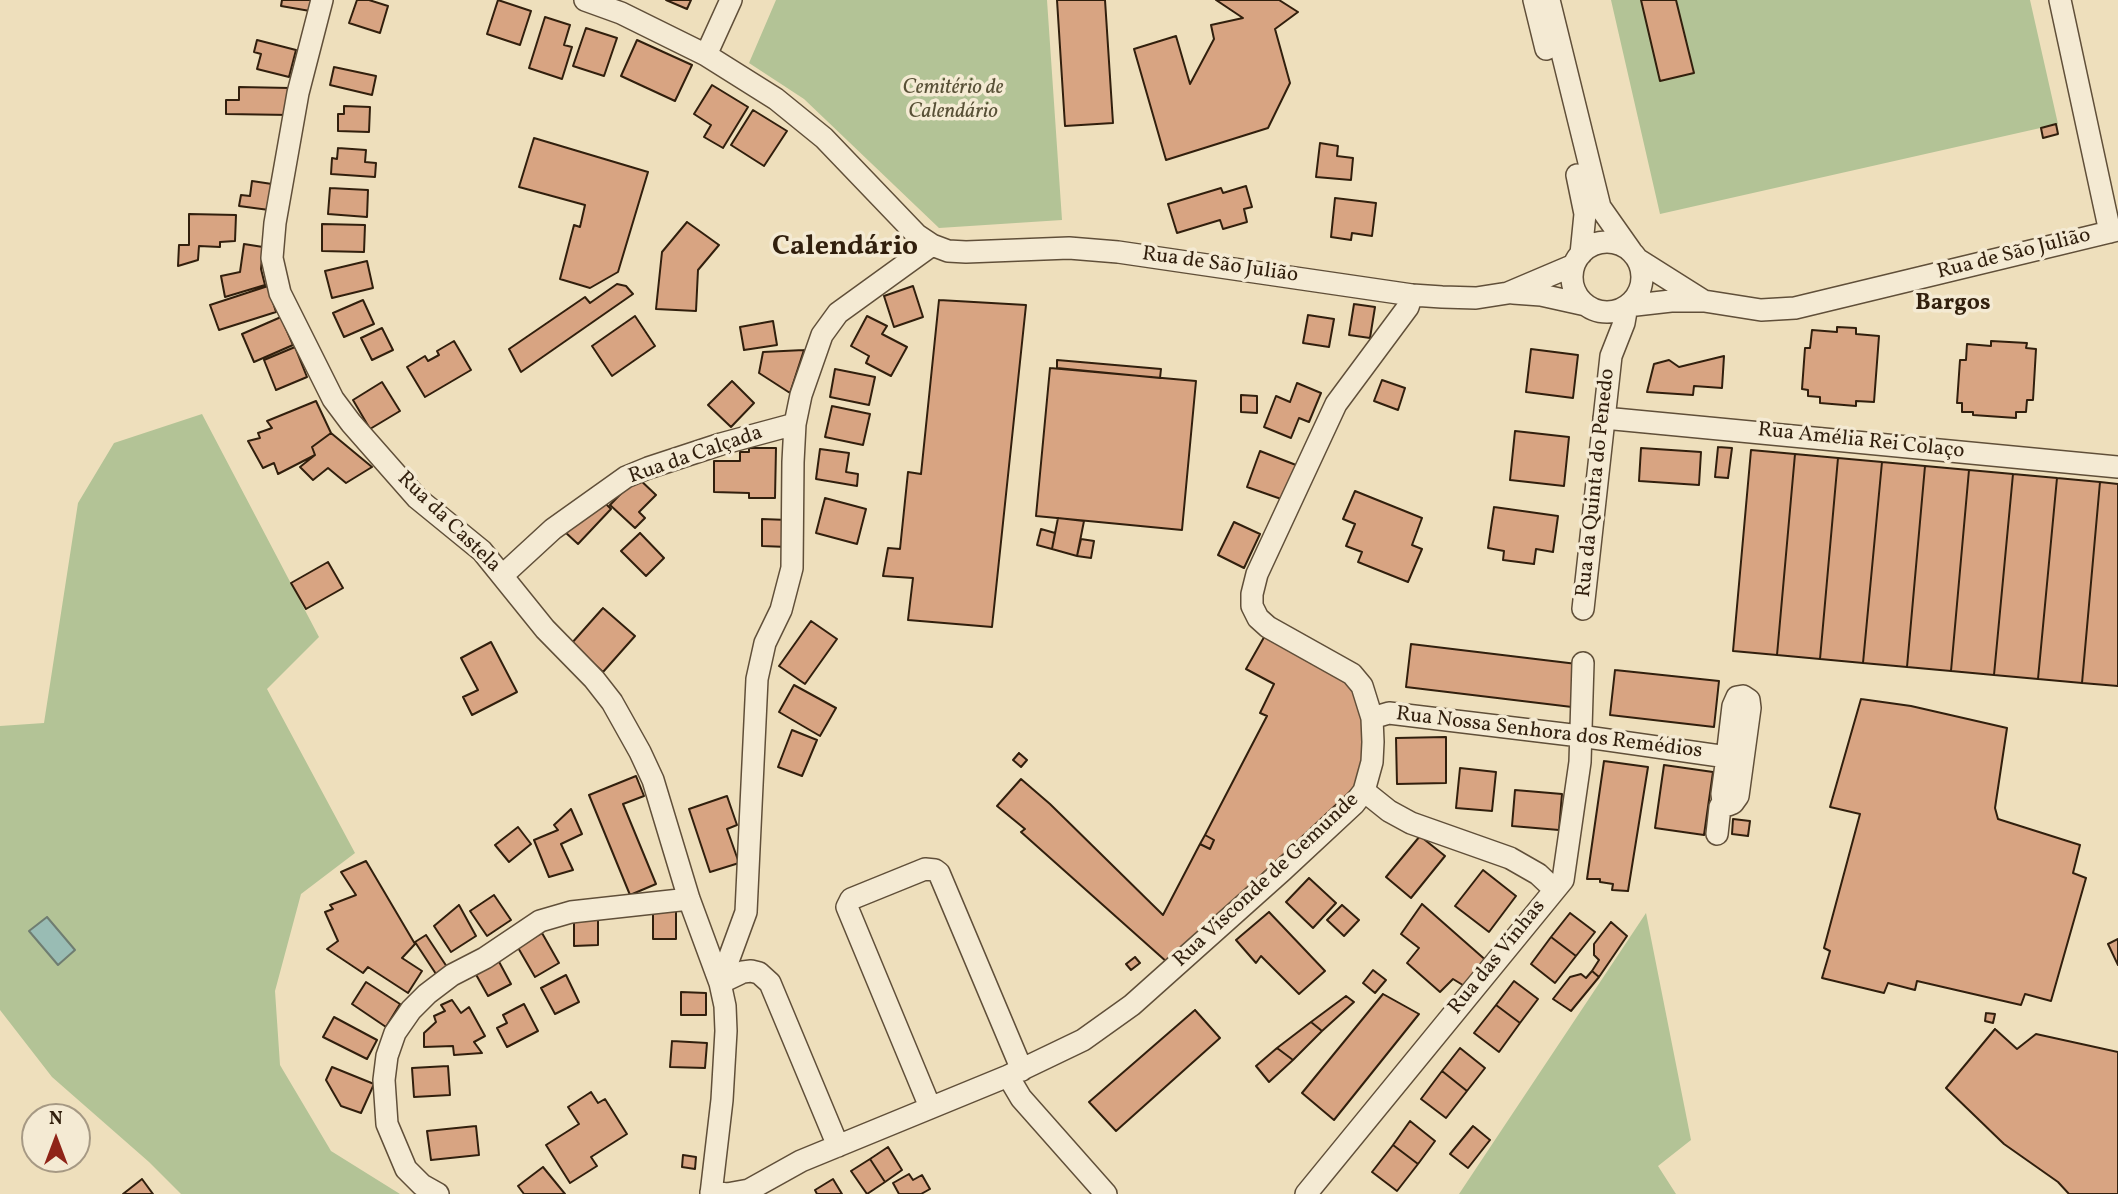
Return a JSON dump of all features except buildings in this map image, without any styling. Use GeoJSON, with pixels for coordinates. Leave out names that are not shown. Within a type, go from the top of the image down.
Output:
{"type":"FeatureCollection","features":[{"type":"Feature","properties":{"kind":"street","name":"Rua da Castela"},"geometry":{"type":"LineString","coordinates":[[322,0],[300,83],[275,223],[272,258],[277,285],[333,399],[351,423],[417,498],[482,551],[545,629],[594,679],[623,720],[653,780],[689,899],[720,983],[725,1006],[722,1100],[711,1193]]}},
{"type":"Feature","properties":{"kind":"street"},"geometry":{"type":"LineString","coordinates":[[585,0],[621,13],[706,55],[776,99],[807,123],[903,223],[932,245],[838,313],[822,335],[813,357],[795,424],[792,568],[781,610],[765,643],[757,679],[746,912],[720,983]]}},
{"type":"Feature","properties":{"kind":"street"},"geometry":{"type":"LineString","coordinates":[[706,55],[731,0]]}},
{"type":"Feature","properties":{"kind":"street"},"geometry":{"type":"LineString","coordinates":[[1534,0],[1583,196],[1585,214],[1573,287],[1578,297],[1591,308],[1617,311],[1637,297],[1642,284],[1642,271],[1600,207],[1549,0]]}},
{"type":"Feature","properties":{"kind":"street"},"geometry":{"type":"LineString","coordinates":[[2060,0],[2114,231]]}},
{"type":"Feature","properties":{"kind":"street","name":"Rua de São Julião"},"geometry":{"type":"LineString","coordinates":[[1627,306],[1671,301],[1704,301],[1761,310],[1795,308],[2114,231]]}},
{"type":"Feature","properties":{"kind":"street"},"geometry":{"type":"LineString","coordinates":[[1577,260],[1599,243],[1611,243],[1634,255]]}},
{"type":"Feature","properties":{"kind":"street","name":"Rua de São Julião"},"geometry":{"type":"LineString","coordinates":[[932,245],[948,251],[966,252],[1043,248],[1118,252],[1412,295],[1476,298],[1508,293],[1541,295],[1591,308]]}},
{"type":"Feature","properties":{"kind":"street","name":"Rua de São Julião"},"geometry":{"type":"LineString","coordinates":[[1634,255],[1704,301]]}},
{"type":"Feature","properties":{"kind":"street","name":"Rua de São Julião"},"geometry":{"type":"LineString","coordinates":[[1508,293],[1577,260]]}},
{"type":"Feature","properties":{"kind":"street","name":"Rua Visconde de Gemunde"},"geometry":{"type":"LineString","coordinates":[[711,1193],[727,1194],[749,1190],[801,1161],[1015,1073],[1083,1040],[1132,1006],[1354,804],[1364,791],[1372,762],[1372,718],[1362,686],[1352,674],[1268,627],[1258,618],[1252,606],[1252,594],[1257,575],[1332,412],[1408,307],[1412,295]]}},
{"type":"Feature","properties":{"kind":"street","name":"Rua da Quinta do Penedo"},"geometry":{"type":"LineString","coordinates":[[1583,609],[1611,356],[1624,323],[1627,306]]}},
{"type":"Feature","properties":{"kind":"street","name":"Rua da Quinta do Penedo"},"geometry":{"type":"LineString","coordinates":[[1591,308],[1611,356]]}},
{"type":"Feature","properties":{"kind":"street","name":"Rua Amélia Rei Colaço"},"geometry":{"type":"LineString","coordinates":[[1604,418],[2118,467]]}},
{"type":"Feature","properties":{"kind":"street","name":"Rua da Calçada"},"geometry":{"type":"LineString","coordinates":[[503,575],[553,529],[626,477],[672,460],[795,424]]}},
{"type":"Feature","properties":{"kind":"street"},"geometry":{"type":"LineString","coordinates":[[1554,889],[1563,880],[1566,871],[1580,762],[1583,663]]}},
{"type":"Feature","properties":{"kind":"street","name":"Rua Nossa Senhora dos Remédios"},"geometry":{"type":"LineString","coordinates":[[1717,834],[1733,706],[1737,698],[1743,696],[1749,700],[1750,708],[1738,796],[1728,805],[1723,802]]}},
{"type":"Feature","properties":{"kind":"street","name":"Rua Nossa Senhora dos Remédios"},"geometry":{"type":"LineString","coordinates":[[1372,718],[1388,713],[1727,757]]}},
{"type":"Feature","properties":{"kind":"street","name":"Rua das Vinhas"},"geometry":{"type":"LineString","coordinates":[[1306,1194],[1554,889],[1538,874],[1510,858],[1411,823],[1389,811],[1364,791]]}},
{"type":"Feature","properties":{"kind":"street"},"geometry":{"type":"LineString","coordinates":[[930,1107],[847,907],[851,899],[925,869],[939,873],[1015,1073],[1021,1098],[1106,1194]]}},
{"type":"Feature","properties":{"kind":"street"},"geometry":{"type":"LineString","coordinates":[[438,1194],[422,1185],[406,1169],[387,1124],[384,1080],[387,1056],[395,1033],[411,1010],[452,975],[485,958],[540,921],[570,912],[689,899]]}},
{"type":"Feature","properties":{"kind":"street"},"geometry":{"type":"LineString","coordinates":[[720,983],[751,971],[759,973],[770,983],[838,1146]]}},
{"type":"Feature","properties":{"kind":"green space","name":"Cemitério de Calendário"},"geometry":{"type":"Polygon","coordinates":[[[776,0],[1047,0],[1062,220],[939,228],[804,99],[749,63],[776,0]]]}},
{"type":"Feature","properties":{"kind":"green space"},"geometry":{"type":"Polygon","coordinates":[[[1611,0],[2030,0],[2058,124],[1660,214],[1611,0]]]}},
{"type":"Feature","properties":{"kind":"green space"},"geometry":{"type":"Polygon","coordinates":[[[202,414],[319,637],[267,689],[355,853],[301,894],[275,991],[280,1065],[331,1151],[400,1194],[181,1194],[91,1111],[91,1103],[82,1103],[52,1077],[0,1010],[0,726],[44,723],[78,503],[114,443],[202,414]]]}},
{"type":"Feature","properties":{"kind":"green space"},"geometry":{"type":"Polygon","coordinates":[[[1646,913],[1691,1140],[1658,1166],[1676,1194],[1459,1194],[1646,913]]]}},
{"type":"Feature","properties":{"kind":"water"},"geometry":{"type":"Polygon","coordinates":[[[47,917],[75,950],[58,965],[29,931],[47,917]]]}},
{"type":"Feature","properties":{"kind":"district","name":"Calendário"},"geometry":{"type":"Point","coordinates":[845,249]}},
{"type":"Feature","properties":{"kind":"district","name":"Bargos"},"geometry":{"type":"Point","coordinates":[1953,305]}}]}
